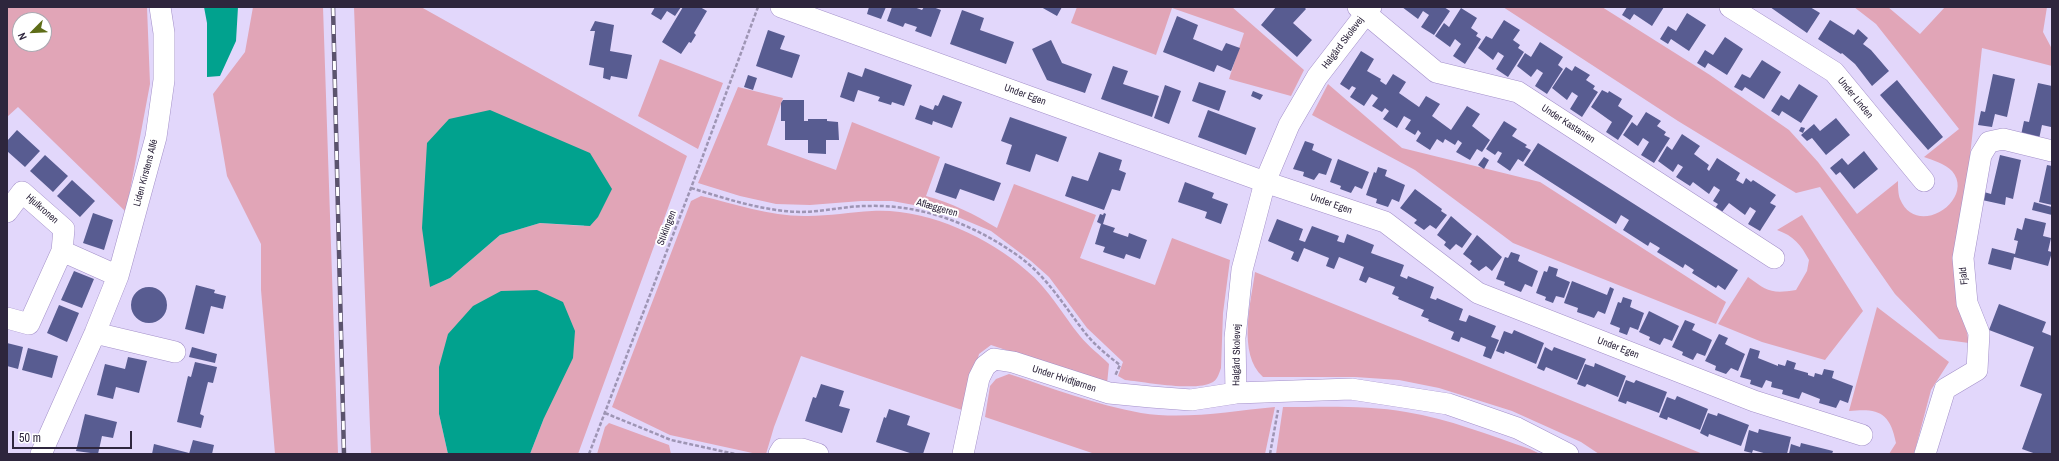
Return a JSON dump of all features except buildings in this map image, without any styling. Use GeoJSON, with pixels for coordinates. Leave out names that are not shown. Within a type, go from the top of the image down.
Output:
{"type":"FeatureCollection","features":[{"type":"Feature","properties":{"kind":"street","name":"Liden Kirstens Allé"},"geometry":{"type":"LineString","coordinates":[[41,454],[95,333],[118,276],[156,137],[164,80],[164,33],[160,7]]}},
{"type":"Feature","properties":{"kind":"street","name":"Under Egen"},"geometry":{"type":"LineString","coordinates":[[781,7],[1265,182],[1384,222],[1478,293],[1754,401],[1862,435]]}},
{"type":"Feature","properties":{"kind":"street","name":"Under Linden"},"geometry":{"type":"LineString","coordinates":[[1730,7],[1834,72],[1924,181]]}},
{"type":"Feature","properties":{"kind":"street","name":"Halgård Skolevej"},"geometry":{"type":"LineString","coordinates":[[1365,9],[1318,77],[1293,118],[1265,182],[1242,270],[1235,338],[1236,394],[1351,389],[1448,404],[1517,428],[1568,454]]}},
{"type":"Feature","properties":{"kind":"street","name":"Under Kastanien"},"geometry":{"type":"LineString","coordinates":[[1365,9],[1436,72],[1518,92],[1774,258]]}},
{"type":"Feature","properties":{"kind":"street","name":"Fjald"},"geometry":{"type":"LineString","coordinates":[[1925,454],[1945,389],[1978,370],[1979,333],[1967,303],[1963,258],[1981,155],[1989,142],[2003,139],[2052,151]]}},
{"type":"Feature","properties":{"kind":"street","name":"Hjulkronen"},"geometry":{"type":"LineString","coordinates":[[7,212],[22,192],[64,229],[62,251],[29,324],[7,318]]}},
{"type":"Feature","properties":{"kind":"street"},"geometry":{"type":"LineString","coordinates":[[62,251],[118,276]]}},
{"type":"Feature","properties":{"kind":"street"},"geometry":{"type":"LineString","coordinates":[[95,333],[175,352]]}},
{"type":"Feature","properties":{"kind":"street","name":"Under Hvidtjørnen"},"geometry":{"type":"LineString","coordinates":[[963,454],[979,378],[985,366],[994,359],[1013,362],[1109,393],[1191,400],[1236,394]]}},
{"type":"Feature","properties":{"kind":"street"},"geometry":{"type":"LineString","coordinates":[[779,454],[782,449],[802,449],[818,454]]}},
{"type":"Feature","properties":{"kind":"path","name":"Stiklingen"},"geometry":{"type":"LineString","coordinates":[[589,454],[691,188],[758,7]]}},
{"type":"Feature","properties":{"kind":"path","name":"Aflæggeren"},"geometry":{"type":"LineString","coordinates":[[691,188],[769,210],[802,212],[867,206],[926,211],[955,220],[1017,255],[1049,285],[1086,335],[1120,365],[1109,393]]}},
{"type":"Feature","properties":{"kind":"path"},"geometry":{"type":"LineString","coordinates":[[1270,454],[1281,392]]}},
{"type":"Feature","properties":{"kind":"path"},"geometry":{"type":"LineString","coordinates":[[605,413],[671,440],[735,454]]}},
{"type":"Feature","properties":{"kind":"shaded area"},"geometry":{"type":"Polygon","coordinates":[[[7,7],[147,7],[150,84],[126,212],[18,107],[7,117],[7,7]]]}},
{"type":"Feature","properties":{"kind":"shaded area"},"geometry":{"type":"Polygon","coordinates":[[[204,7],[238,7],[236,41],[220,76],[207,77],[207,23],[204,7]]]}},
{"type":"Feature","properties":{"kind":"shaded area"},"geometry":{"type":"Polygon","coordinates":[[[253,7],[323,7],[338,454],[275,454],[261,290],[261,244],[227,176],[213,94],[245,52],[253,7]]]}},
{"type":"Feature","properties":{"kind":"shaded area"},"geometry":{"type":"Polygon","coordinates":[[[354,7],[421,7],[687,156],[578,454],[530,454],[544,418],[439,367],[439,414],[448,454],[371,454],[354,7]],[[590,153],[430,287],[450,278],[500,235],[540,223],[584,226],[590,153]]]}},
{"type":"Feature","properties":{"kind":"shaded area"},"geometry":{"type":"Polygon","coordinates":[[[1077,7],[1232,7],[1304,70],[1291,96],[1229,79],[1244,33],[1172,8],[1156,55],[1071,23],[1077,7]]]}},
{"type":"Feature","properties":{"kind":"shaded area"},"geometry":{"type":"Polygon","coordinates":[[[1503,7],[1602,7],[1710,75],[1789,130],[1818,162],[1857,214],[1898,181],[1898,192],[1900,199],[1908,211],[1919,216],[1930,216],[1941,211],[1951,203],[1956,193],[1957,182],[1952,171],[1942,164],[1924,157],[1959,129],[1876,24],[1854,7],[1888,7],[1920,34],[1945,7],[2047,7],[2043,32],[2052,49],[2052,66],[1982,48],[1965,201],[1953,261],[1969,343],[1939,339],[1895,294],[1820,187],[1796,193],[1678,121],[1503,7]]]}},
{"type":"Feature","properties":{"kind":"shaded area"},"geometry":{"type":"Polygon","coordinates":[[[660,59],[723,83],[698,149],[638,116],[660,59]]]}},
{"type":"Feature","properties":{"kind":"shaded area"},"geometry":{"type":"Polygon","coordinates":[[[1328,84],[1402,148],[1540,182],[1726,302],[1716,324],[1513,243],[1415,170],[1312,115],[1328,84]]]}},
{"type":"Feature","properties":{"kind":"shaded area"},"geometry":{"type":"Polygon","coordinates":[[[738,87],[783,98],[767,145],[836,170],[852,122],[940,157],[926,196],[963,209],[997,228],[1014,184],[1096,215],[1080,258],[1155,285],[1172,238],[1230,260],[1223,313],[1221,368],[1217,378],[1215,381],[1205,385],[1183,386],[1125,380],[1118,376],[1123,362],[1087,328],[1049,277],[1031,261],[991,231],[941,210],[892,201],[861,201],[810,205],[776,204],[740,196],[698,183],[738,87]]]}},
{"type":"Feature","properties":{"kind":"shaded area"},"geometry":{"type":"Polygon","coordinates":[[[490,110],[590,153],[612,189],[598,217],[590,226],[540,223],[500,235],[450,278],[430,287],[422,228],[427,143],[449,119],[490,110]]]}},
{"type":"Feature","properties":{"kind":"shaded area"},"geometry":{"type":"Polygon","coordinates":[[[701,196],[768,212],[795,216],[893,211],[934,219],[975,236],[994,246],[1035,278],[1055,302],[1073,328],[1090,347],[1109,364],[1107,384],[991,345],[979,354],[965,411],[801,356],[774,427],[766,454],[757,454],[670,435],[612,407],[691,201],[701,196]]]}},
{"type":"Feature","properties":{"kind":"shaded area"},"geometry":{"type":"Polygon","coordinates":[[[1802,215],[1863,311],[1825,360],[1762,342],[1718,324],[1748,277],[1760,286],[1770,290],[1781,292],[1796,290],[1807,271],[1809,260],[1803,250],[1792,238],[1777,230],[1802,215]]]}},
{"type":"Feature","properties":{"kind":"shaded area"},"geometry":{"type":"Polygon","coordinates":[[[1255,272],[1703,454],[1599,454],[1581,442],[1512,411],[1439,388],[1399,380],[1355,377],[1263,377],[1255,367],[1250,355],[1248,342],[1249,312],[1255,272]]]}},
{"type":"Feature","properties":{"kind":"shaded area"},"geometry":{"type":"Polygon","coordinates":[[[537,290],[563,302],[575,331],[573,358],[544,418],[530,454],[448,454],[439,414],[439,367],[448,334],[473,306],[501,291],[537,290]]]}},
{"type":"Feature","properties":{"kind":"shaded area"},"geometry":{"type":"Polygon","coordinates":[[[1877,307],[1949,362],[1931,390],[1914,454],[1889,454],[1896,443],[1890,424],[1881,414],[1868,410],[1849,411],[1877,307]]]}},
{"type":"Feature","properties":{"kind":"shaded area"},"geometry":{"type":"Polygon","coordinates":[[[1009,374],[1091,401],[1141,413],[1174,416],[1225,413],[1275,407],[1265,454],[1095,454],[985,417],[990,386],[996,379],[1009,374]]]}},
{"type":"Feature","properties":{"kind":"shaded area"},"geometry":{"type":"Polygon","coordinates":[[[1283,407],[1361,407],[1406,412],[1469,428],[1530,449],[1540,454],[1276,454],[1283,407]]]}},
{"type":"Feature","properties":{"kind":"shaded area"},"geometry":{"type":"Polygon","coordinates":[[[609,423],[669,445],[671,454],[597,454],[605,427],[609,423]]]}},
{"type":"Feature","properties":{"kind":"railway"},"geometry":{"type":"LineString","coordinates":[[333,7],[344,454]]}}]}
